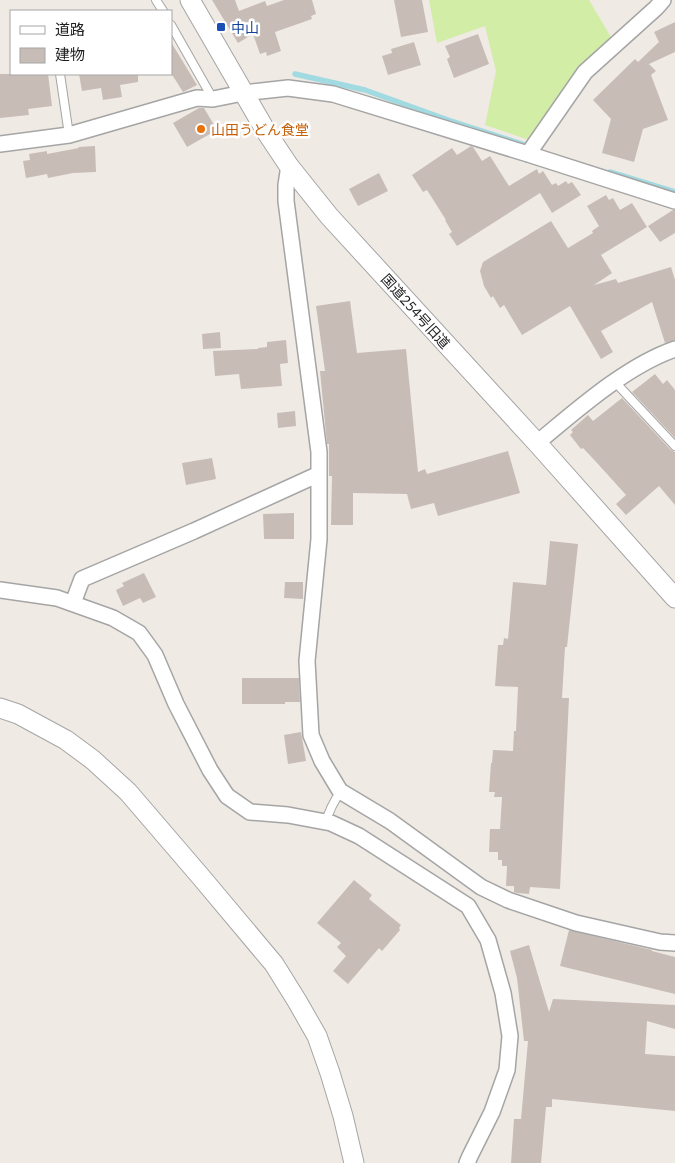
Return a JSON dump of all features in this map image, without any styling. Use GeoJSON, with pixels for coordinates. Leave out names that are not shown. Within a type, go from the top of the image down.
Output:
{"type":"FeatureCollection","features":[{"type":"Feature","properties":{"kind":"street","name":"国道254号旧道"},"geometry":{"type":"LineString","coordinates":[[190,0],[267,133],[289,166],[329,216],[675,598]]}},
{"type":"Feature","properties":{"kind":"street"},"geometry":{"type":"LineString","coordinates":[[528,154],[585,72],[663,0]]}},
{"type":"Feature","properties":{"kind":"street"},"geometry":{"type":"LineString","coordinates":[[0,144],[69,135],[197,98],[213,99],[243,93],[288,88],[333,94],[675,201]]}},
{"type":"Feature","properties":{"kind":"street"},"geometry":{"type":"LineString","coordinates":[[289,166],[286,201],[319,452],[319,539],[307,661],[311,735],[322,761],[341,791],[390,821],[481,887],[508,900],[576,923],[660,942],[675,943]]}},
{"type":"Feature","properties":{"kind":"street"},"geometry":{"type":"LineString","coordinates":[[536,443],[624,375],[663,353],[675,349]]}},
{"type":"Feature","properties":{"kind":"street"},"geometry":{"type":"LineString","coordinates":[[73,604],[82,579],[319,474]]}},
{"type":"Feature","properties":{"kind":"street"},"geometry":{"type":"LineString","coordinates":[[0,590],[57,598],[113,618],[139,633],[155,655],[176,704],[210,770],[227,796],[250,812],[288,815],[331,822],[359,836],[468,906],[488,940],[503,993],[510,1036],[507,1070],[492,1112],[467,1163]]}},
{"type":"Feature","properties":{"kind":"street"},"geometry":{"type":"LineString","coordinates":[[0,708],[18,714],[66,740],[93,760],[128,792],[202,876],[274,964],[317,1036],[343,1116],[354,1163]]}},
{"type":"Feature","properties":{"kind":"street"},"geometry":{"type":"LineString","coordinates":[[468,906],[481,887]]}},
{"type":"Feature","properties":{"kind":"lane"},"geometry":{"type":"LineString","coordinates":[[172,27],[213,99]]}},
{"type":"Feature","properties":{"kind":"lane"},"geometry":{"type":"LineString","coordinates":[[60,75],[69,135]]}},
{"type":"Feature","properties":{"kind":"lane"},"geometry":{"type":"LineString","coordinates":[[615,382],[675,446]]}},
{"type":"Feature","properties":{"kind":"lane"},"geometry":{"type":"LineString","coordinates":[[326,822],[329,810],[341,791]]}},
{"type":"Feature","properties":{"kind":"green space"},"geometry":{"type":"Polygon","coordinates":[[[429,0],[589,0],[611,37],[579,67],[529,140],[485,125],[496,71],[485,26],[437,43],[429,0]]]}},
{"type":"Feature","properties":{"kind":"building"},"geometry":{"type":"Polygon","coordinates":[[[212,0],[235,0],[239,11],[265,1],[267,6],[284,0],[312,0],[316,14],[311,16],[312,19],[275,32],[281,51],[267,56],[266,52],[260,54],[253,34],[238,43],[212,0]]]}},
{"type":"Feature","properties":{"kind":"building"},"geometry":{"type":"Polygon","coordinates":[[[394,0],[422,0],[428,32],[401,37],[394,0]]]}},
{"type":"Feature","properties":{"kind":"building"},"geometry":{"type":"Polygon","coordinates":[[[675,22],[675,52],[649,64],[656,71],[651,75],[668,120],[643,129],[634,162],[602,153],[611,119],[593,100],[635,59],[638,62],[659,42],[654,32],[675,22]]]}},
{"type":"Feature","properties":{"kind":"building"},"geometry":{"type":"Polygon","coordinates":[[[478,34],[489,64],[454,78],[447,59],[450,57],[445,46],[478,34]]]}},
{"type":"Feature","properties":{"kind":"building"},"geometry":{"type":"Polygon","coordinates":[[[414,42],[421,65],[388,75],[382,56],[392,53],[391,49],[414,42]]]}},
{"type":"Feature","properties":{"kind":"building"},"geometry":{"type":"Polygon","coordinates":[[[172,44],[197,85],[183,92],[172,75],[172,44]]]}},
{"type":"Feature","properties":{"kind":"building"},"geometry":{"type":"Polygon","coordinates":[[[0,74],[48,75],[52,106],[28,109],[29,115],[0,118],[0,74]]]}},
{"type":"Feature","properties":{"kind":"building"},"geometry":{"type":"Polygon","coordinates":[[[79,75],[138,75],[138,82],[120,85],[122,97],[103,100],[101,88],[82,91],[79,75]]]}},
{"type":"Feature","properties":{"kind":"building"},"geometry":{"type":"Polygon","coordinates":[[[199,108],[204,108],[217,130],[187,147],[173,123],[199,108]]]}},
{"type":"Feature","properties":{"kind":"building"},"geometry":{"type":"Polygon","coordinates":[[[95,146],[96,172],[73,173],[48,178],[47,174],[26,178],[23,161],[30,160],[29,154],[47,151],[47,154],[78,147],[95,146]]]}},
{"type":"Feature","properties":{"kind":"building"},"geometry":{"type":"Polygon","coordinates":[[[471,146],[482,161],[490,156],[509,186],[537,169],[539,174],[543,171],[552,185],[556,183],[558,186],[566,181],[568,184],[572,182],[581,195],[552,213],[540,193],[457,246],[449,234],[452,232],[446,220],[427,190],[423,192],[412,175],[452,148],[457,155],[471,146]]]}},
{"type":"Feature","properties":{"kind":"building"},"geometry":{"type":"Polygon","coordinates":[[[379,173],[388,191],[358,206],[349,189],[379,173]]]}},
{"type":"Feature","properties":{"kind":"building"},"geometry":{"type":"Polygon","coordinates":[[[606,195],[609,200],[613,198],[620,210],[632,203],[647,227],[601,255],[612,273],[594,285],[616,279],[618,283],[671,267],[675,280],[675,340],[665,343],[652,302],[601,331],[613,352],[601,359],[570,306],[522,335],[504,305],[500,308],[493,296],[491,298],[484,286],[480,271],[483,262],[551,221],[568,248],[593,233],[592,231],[599,226],[587,206],[606,195]]]}},
{"type":"Feature","properties":{"kind":"building"},"geometry":{"type":"Polygon","coordinates":[[[675,210],[675,233],[660,242],[648,226],[675,210]]]}},
{"type":"Feature","properties":{"kind":"building"},"geometry":{"type":"Polygon","coordinates":[[[350,301],[357,353],[406,349],[418,472],[425,469],[427,474],[508,451],[520,493],[438,516],[434,503],[411,509],[407,494],[353,493],[353,525],[331,525],[332,476],[329,476],[329,444],[327,444],[320,371],[325,371],[316,306],[350,301]]]}},
{"type":"Feature","properties":{"kind":"building"},"geometry":{"type":"Polygon","coordinates":[[[220,332],[221,348],[203,349],[202,334],[220,332]]]}},
{"type":"Feature","properties":{"kind":"building"},"geometry":{"type":"Polygon","coordinates":[[[286,340],[288,363],[280,364],[282,386],[241,389],[239,374],[215,376],[213,351],[258,349],[267,347],[267,342],[286,340]]]}},
{"type":"Feature","properties":{"kind":"building"},"geometry":{"type":"Polygon","coordinates":[[[655,374],[663,384],[667,380],[675,390],[675,438],[632,392],[655,374]]]}},
{"type":"Feature","properties":{"kind":"building"},"geometry":{"type":"Polygon","coordinates":[[[622,398],[675,452],[675,505],[659,486],[626,515],[616,504],[626,495],[583,448],[581,449],[570,435],[573,432],[571,430],[588,415],[593,421],[622,398]]]}},
{"type":"Feature","properties":{"kind":"building"},"geometry":{"type":"Polygon","coordinates":[[[295,411],[296,426],[278,428],[277,413],[295,411]]]}},
{"type":"Feature","properties":{"kind":"building"},"geometry":{"type":"Polygon","coordinates":[[[212,458],[216,479],[186,485],[182,463],[212,458]]]}},
{"type":"Feature","properties":{"kind":"building"},"geometry":{"type":"Polygon","coordinates":[[[294,513],[294,539],[264,539],[263,514],[294,513]]]}},
{"type":"Feature","properties":{"kind":"building"},"geometry":{"type":"Polygon","coordinates":[[[550,541],[578,544],[567,647],[565,647],[562,698],[569,698],[560,889],[530,887],[529,894],[514,892],[514,886],[506,886],[507,866],[502,866],[502,860],[498,860],[498,852],[489,852],[490,829],[500,829],[502,797],[494,797],[495,792],[489,792],[493,750],[513,751],[518,687],[495,686],[498,645],[503,645],[504,638],[508,639],[513,582],[546,585],[550,541]]]}},
{"type":"Feature","properties":{"kind":"building"},"geometry":{"type":"Polygon","coordinates":[[[144,573],[156,597],[143,603],[140,598],[123,606],[116,590],[124,586],[122,583],[144,573]]]}},
{"type":"Feature","properties":{"kind":"building"},"geometry":{"type":"Polygon","coordinates":[[[285,582],[303,582],[303,599],[284,598],[285,582]]]}},
{"type":"Feature","properties":{"kind":"building"},"geometry":{"type":"Polygon","coordinates":[[[242,678],[299,678],[300,702],[242,704],[242,678]]]}},
{"type":"Feature","properties":{"kind":"building"},"geometry":{"type":"Polygon","coordinates":[[[301,732],[306,761],[288,764],[284,735],[301,732]]]}},
{"type":"Feature","properties":{"kind":"building"},"geometry":{"type":"Polygon","coordinates":[[[354,880],[372,895],[369,899],[401,925],[400,930],[382,951],[379,948],[348,984],[333,971],[346,956],[337,947],[341,943],[317,923],[354,880]]]}},
{"type":"Feature","properties":{"kind":"building"},"geometry":{"type":"Polygon","coordinates":[[[569,930],[675,957],[675,994],[560,966],[569,930]]]}},
{"type":"Feature","properties":{"kind":"building"},"geometry":{"type":"Polygon","coordinates":[[[529,945],[549,1012],[553,999],[675,1005],[675,1029],[647,1021],[645,1054],[675,1056],[675,1111],[552,1099],[552,1107],[546,1107],[541,1163],[511,1163],[514,1119],[521,1119],[528,1041],[524,1041],[517,978],[510,951],[529,945]]]}},
{"type":"Feature","properties":{"kind":"waterway"},"geometry":{"type":"LineString","coordinates":[[295,74],[365,90],[525,145]]}},
{"type":"Feature","properties":{"kind":"waterway"},"geometry":{"type":"LineString","coordinates":[[610,172],[675,192]]}},
{"type":"Feature","properties":{"kind":"place","name":"中山"},"geometry":{"type":"Point","coordinates":[221,27]}},
{"type":"Feature","properties":{"kind":"place","name":"山田うどん食堂"},"geometry":{"type":"Point","coordinates":[201,129]}}]}
